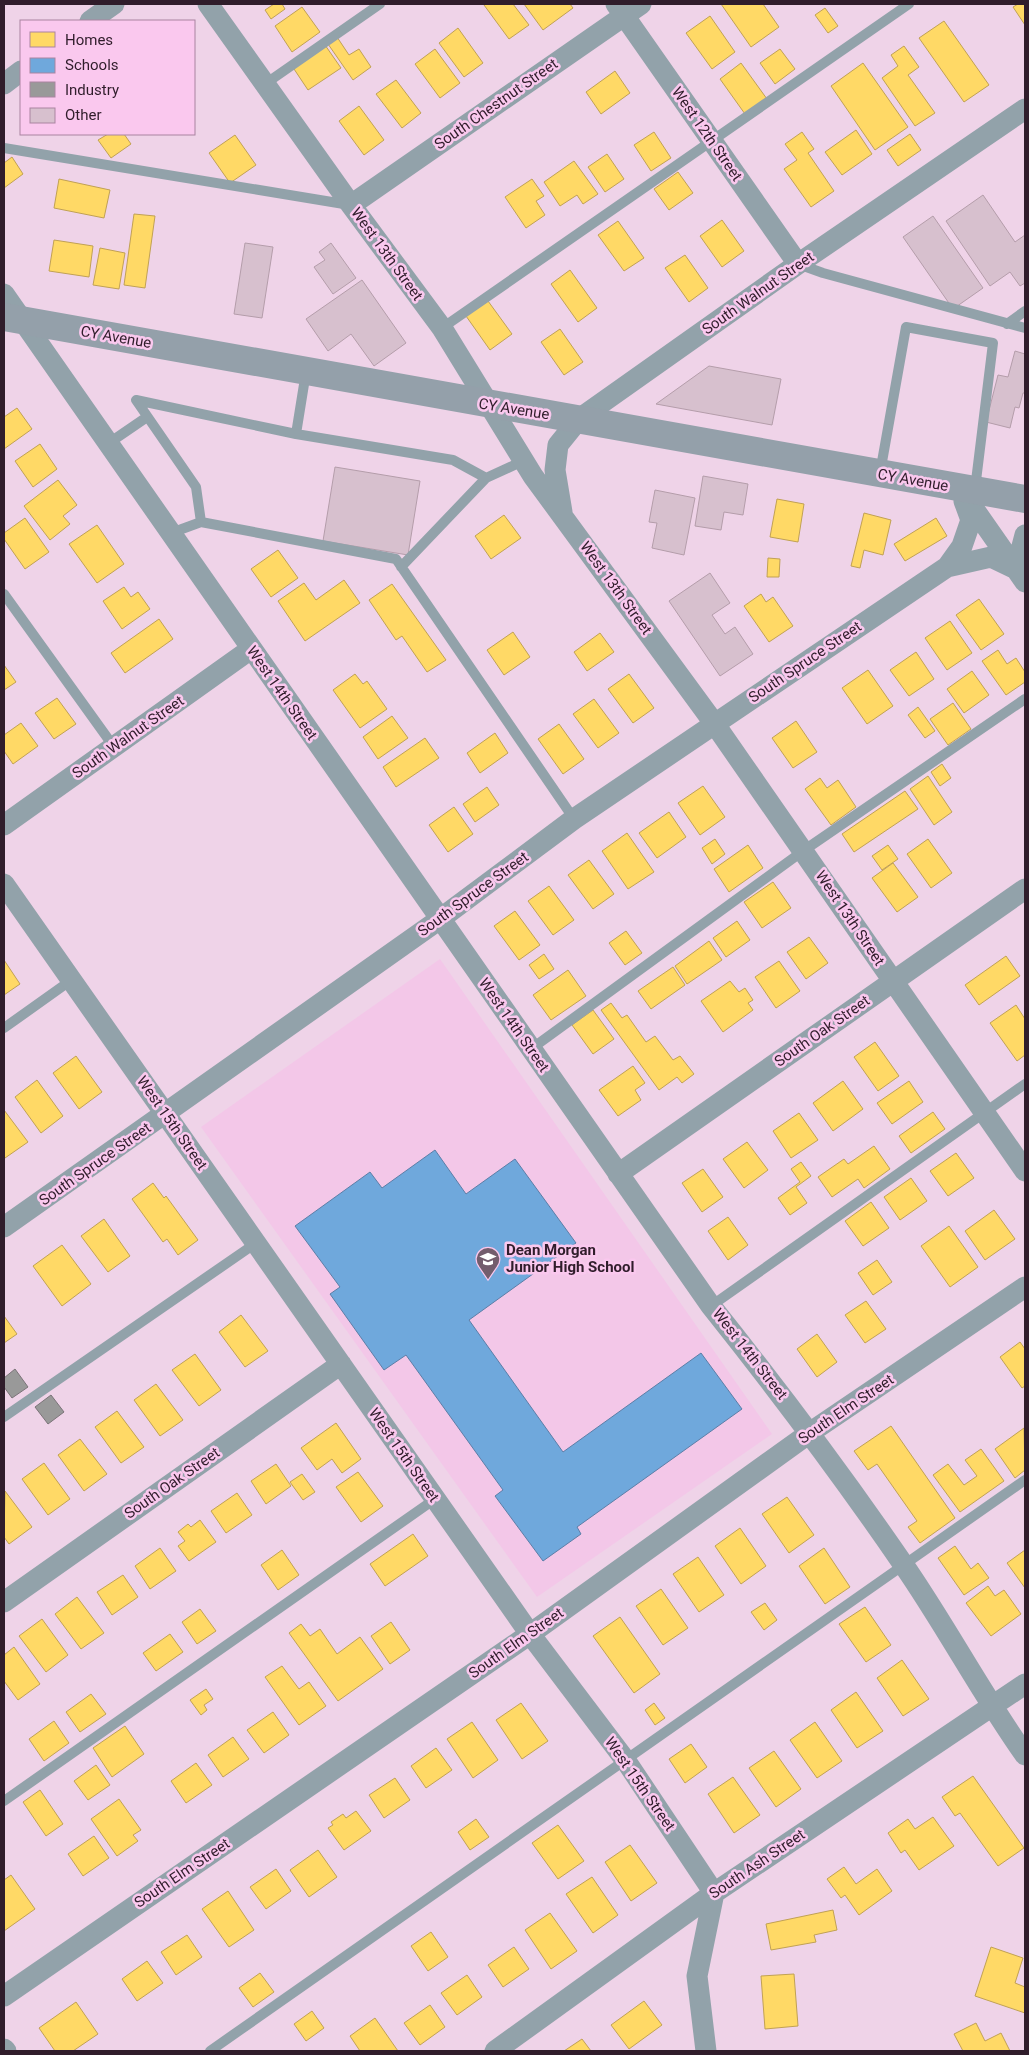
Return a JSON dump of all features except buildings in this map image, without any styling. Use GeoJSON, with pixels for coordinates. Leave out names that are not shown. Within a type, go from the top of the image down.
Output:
{"type":"FeatureCollection","features":[{"type":"Feature","properties":{"kind":"main road","name":"CY Avenue"},"geometry":{"type":"LineString","coordinates":[[13,319],[491,406],[1025,499]]}},
{"type":"Feature","properties":{"kind":"street"},"geometry":{"type":"LineString","coordinates":[[91,20],[114,4]]}},
{"type":"Feature","properties":{"kind":"street","name":"West 13th Street"},"geometry":{"type":"LineString","coordinates":[[208,4],[350,205],[442,328],[523,461],[714,723],[1025,1171]]}},
{"type":"Feature","properties":{"kind":"street","name":"West 12th Street"},"geometry":{"type":"LineString","coordinates":[[627,8],[712,141],[798,264]]}},
{"type":"Feature","properties":{"kind":"street","name":"South Chestnut Street"},"geometry":{"type":"LineString","coordinates":[[350,205],[627,8]]}},
{"type":"Feature","properties":{"kind":"street"},"geometry":{"type":"LineString","coordinates":[[4,84],[20,72]]}},
{"type":"Feature","properties":{"kind":"street","name":"South Walnut Street"},"geometry":{"type":"LineString","coordinates":[[563,515],[555,470],[558,445],[580,420],[798,264],[1025,109]]}},
{"type":"Feature","properties":{"kind":"street","name":"West 14th Street"},"geometry":{"type":"LineString","coordinates":[[4,294],[13,319],[109,443],[618,1174],[712,1306],[811,1432],[904,1566],[992,1708],[1025,1755]]}},
{"type":"Feature","properties":{"kind":"street"},"geometry":{"type":"LineString","coordinates":[[968,490],[1021,575]]}},
{"type":"Feature","properties":{"kind":"street","name":"South Spruce Street"},"geometry":{"type":"LineString","coordinates":[[4,1227],[440,919],[574,819],[947,567],[962,546],[972,520],[968,490]]}},
{"type":"Feature","properties":{"kind":"street"},"geometry":{"type":"LineString","coordinates":[[1021,575],[1025,535]]}},
{"type":"Feature","properties":{"kind":"street","name":"South Spruce Street"},"geometry":{"type":"LineString","coordinates":[[947,567],[991,557],[1021,575]]}},
{"type":"Feature","properties":{"kind":"street","name":"South Walnut Street"},"geometry":{"type":"LineString","coordinates":[[4,825],[251,649]]}},
{"type":"Feature","properties":{"kind":"street","name":"West 15th Street"},"geometry":{"type":"LineString","coordinates":[[4,884],[70,981],[166,1114],[530,1634],[626,1761],[714,1893]]}},
{"type":"Feature","properties":{"kind":"street","name":"South Oak Street"},"geometry":{"type":"LineString","coordinates":[[618,1174],[1025,889]]}},
{"type":"Feature","properties":{"kind":"street","name":"South Elm Street"},"geometry":{"type":"LineString","coordinates":[[4,1996],[530,1634],[811,1432],[1025,1288]]}},
{"type":"Feature","properties":{"kind":"street","name":"South Oak Street"},"geometry":{"type":"LineString","coordinates":[[4,1602],[341,1364]]}},
{"type":"Feature","properties":{"kind":"street","name":"South Ash Street"},"geometry":{"type":"LineString","coordinates":[[495,2051],[714,1893],[992,1708],[1025,1684]]}},
{"type":"Feature","properties":{"kind":"street"},"geometry":{"type":"LineString","coordinates":[[706,2051],[697,1976],[714,1893]]}},
{"type":"Feature","properties":{"kind":"lane"},"geometry":{"type":"LineString","coordinates":[[265,84],[380,4]]}},
{"type":"Feature","properties":{"kind":"lane"},"geometry":{"type":"LineString","coordinates":[[442,328],[909,4]]}},
{"type":"Feature","properties":{"kind":"lane"},"geometry":{"type":"LineString","coordinates":[[4,148],[350,205]]}},
{"type":"Feature","properties":{"kind":"lane"},"geometry":{"type":"LineString","coordinates":[[798,264],[823,273],[1025,328]]}},
{"type":"Feature","properties":{"kind":"lane"},"geometry":{"type":"LineString","coordinates":[[1007,324],[1025,311]]}},
{"type":"Feature","properties":{"kind":"lane"},"geometry":{"type":"LineString","coordinates":[[880,474],[906,327],[993,343],[968,490]]}},
{"type":"Feature","properties":{"kind":"lane"},"geometry":{"type":"LineString","coordinates":[[296,434],[306,372]]}},
{"type":"Feature","properties":{"kind":"lane"},"geometry":{"type":"LineString","coordinates":[[202,522],[196,487],[136,400],[296,434],[453,460],[486,478]]}},
{"type":"Feature","properties":{"kind":"lane"},"geometry":{"type":"LineString","coordinates":[[109,443],[147,417]]}},
{"type":"Feature","properties":{"kind":"lane"},"geometry":{"type":"LineString","coordinates":[[401,567],[486,478],[523,461]]}},
{"type":"Feature","properties":{"kind":"lane"},"geometry":{"type":"LineString","coordinates":[[171,533],[202,522],[396,559],[574,819]]}},
{"type":"Feature","properties":{"kind":"lane"},"geometry":{"type":"LineString","coordinates":[[4,594],[114,748]]}},
{"type":"Feature","properties":{"kind":"lane"},"geometry":{"type":"LineString","coordinates":[[530,1049],[804,851],[1025,699]]}},
{"type":"Feature","properties":{"kind":"lane"},"geometry":{"type":"LineString","coordinates":[[4,1028],[70,981]]}},
{"type":"Feature","properties":{"kind":"lane"},"geometry":{"type":"LineString","coordinates":[[712,1306],[1025,1084]]}},
{"type":"Feature","properties":{"kind":"lane"},"geometry":{"type":"LineString","coordinates":[[4,1417],[256,1243]]}},
{"type":"Feature","properties":{"kind":"lane"},"geometry":{"type":"LineString","coordinates":[[210,2051],[1025,1480]]}},
{"type":"Feature","properties":{"kind":"lane"},"geometry":{"type":"LineString","coordinates":[[4,1801],[435,1499]]}},
{"type":"Feature","properties":{"kind":"shaded area","name":"Dean Morgan Junior High School"},"geometry":{"type":"Polygon","coordinates":[[[440,959],[772,1434],[537,1597],[201,1127],[440,959]]]}},
{"type":"Feature","properties":{"kind":"place","name":"Dean Morgan Junior High School"},"geometry":{"type":"Point","coordinates":[488,1280]}}]}
